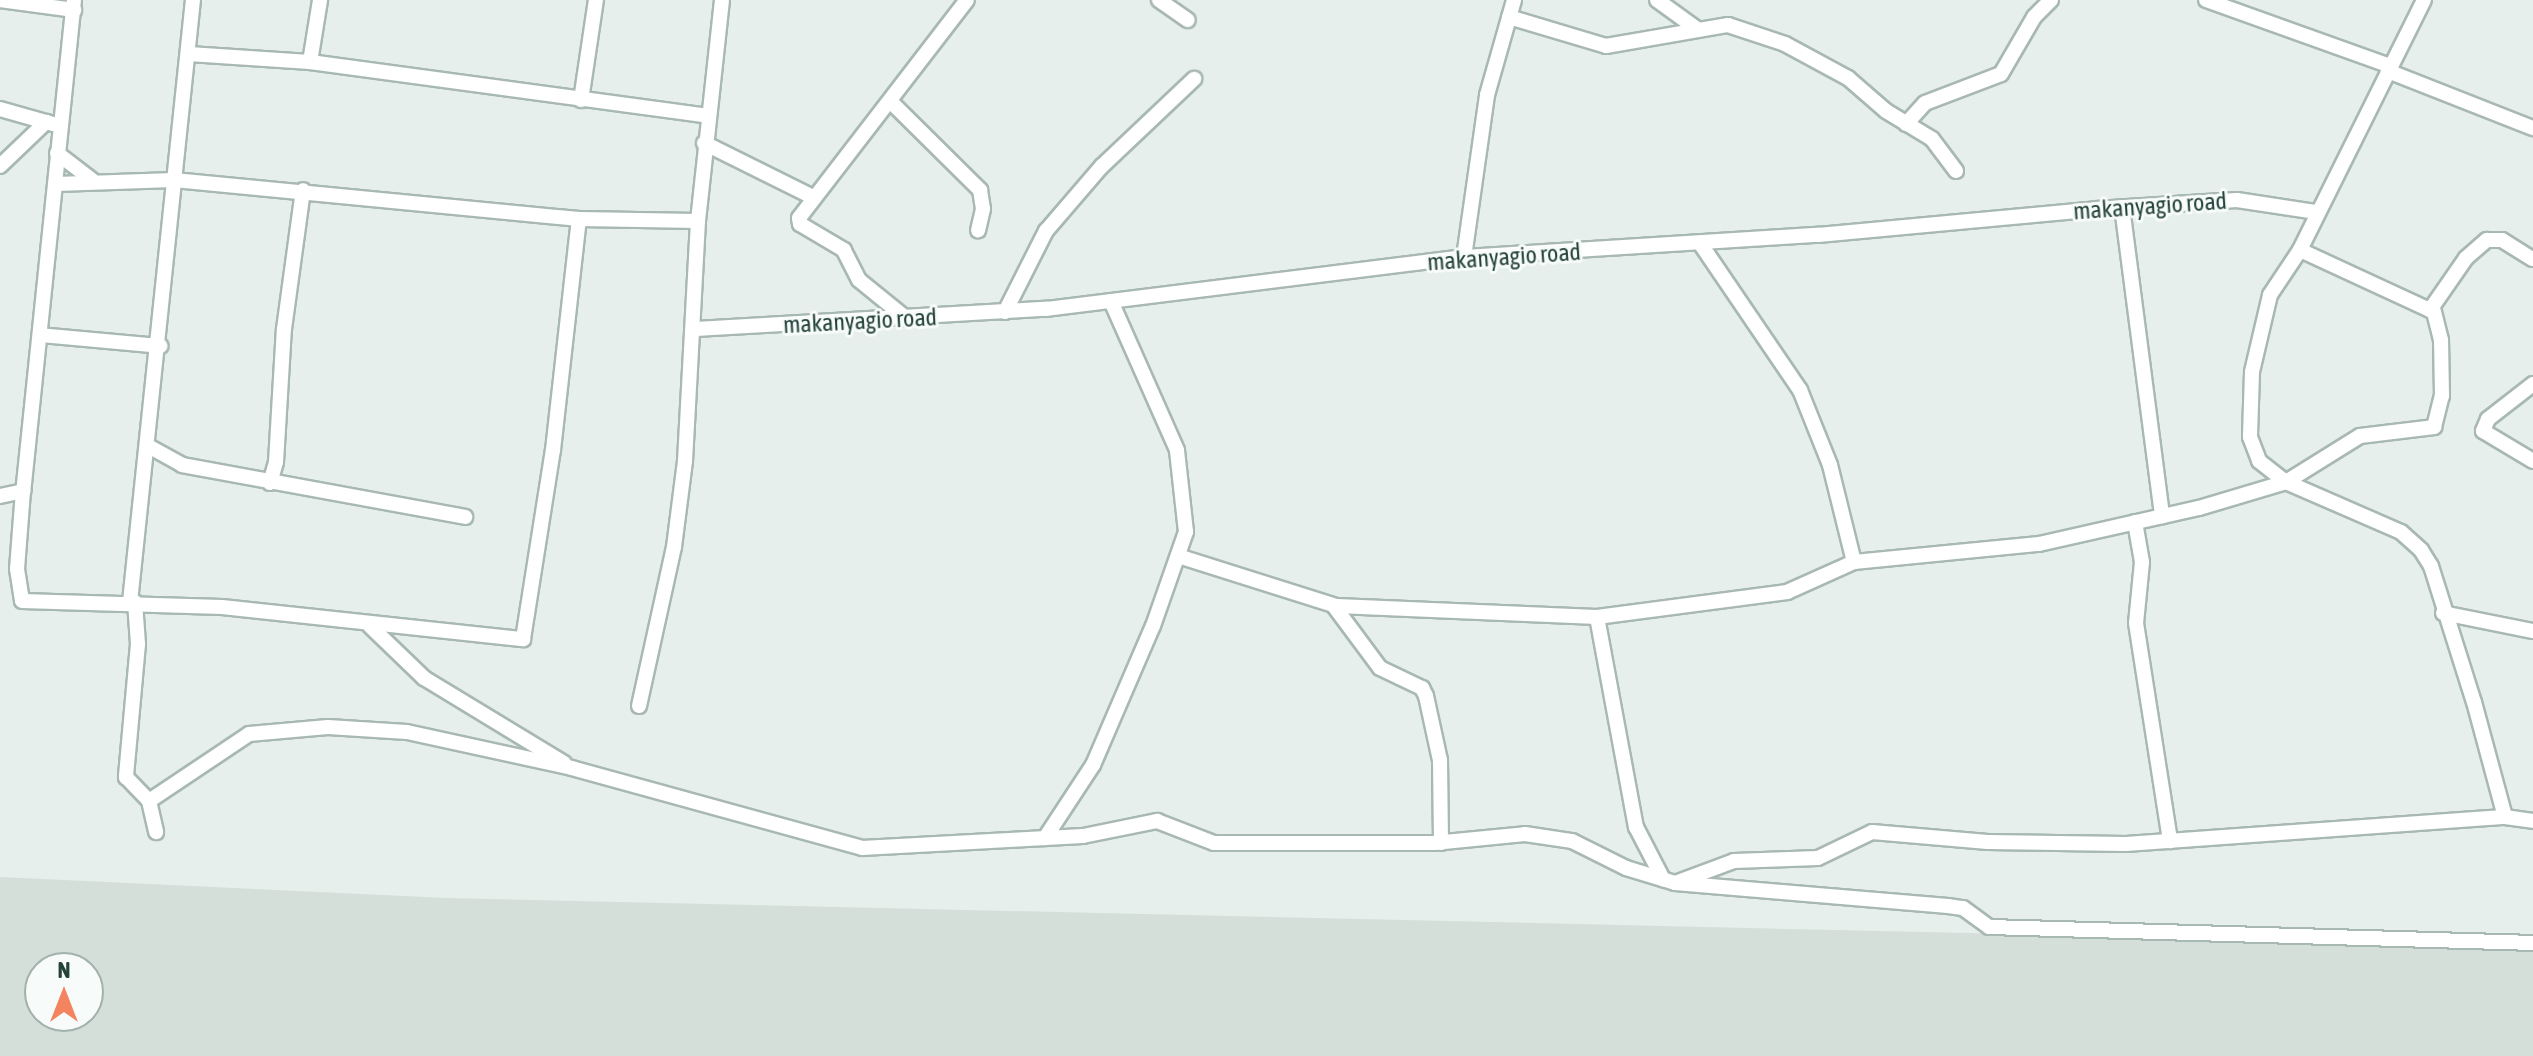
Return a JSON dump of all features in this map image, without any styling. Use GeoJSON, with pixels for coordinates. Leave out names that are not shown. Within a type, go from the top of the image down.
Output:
{"type":"FeatureCollection","features":[{"type":"Feature","properties":{"kind":"street"},"geometry":{"type":"LineString","coordinates":[[0,0],[74,5],[53,124],[57,153],[56,184],[23,491],[18,597],[29,604],[133,602],[222,607],[370,626],[523,639],[553,450],[579,219]]}},
{"type":"Feature","properties":{"kind":"street"},"geometry":{"type":"LineString","coordinates":[[156,832],[149,801],[126,777],[138,644],[133,602],[139,500],[150,447],[193,0]]}},
{"type":"Feature","properties":{"kind":"street"},"geometry":{"type":"LineString","coordinates":[[310,62],[320,0]]}},
{"type":"Feature","properties":{"kind":"street"},"geometry":{"type":"LineString","coordinates":[[581,100],[596,0]]}},
{"type":"Feature","properties":{"kind":"street"},"geometry":{"type":"LineString","coordinates":[[639,706],[674,547],[694,329],[704,143],[722,0]]}},
{"type":"Feature","properties":{"kind":"street"},"geometry":{"type":"LineString","coordinates":[[907,319],[859,280],[844,250],[800,224],[813,197],[967,0]]}},
{"type":"Feature","properties":{"kind":"street"},"geometry":{"type":"LineString","coordinates":[[1159,0],[1188,20]]}},
{"type":"Feature","properties":{"kind":"street"},"geometry":{"type":"LineString","coordinates":[[1464,257],[1487,95],[1514,0]]}},
{"type":"Feature","properties":{"kind":"street"},"geometry":{"type":"LineString","coordinates":[[1657,0],[1697,29]]}},
{"type":"Feature","properties":{"kind":"street"},"geometry":{"type":"LineString","coordinates":[[1906,124],[1925,103],[2001,74],[2034,17],[2051,0]]}},
{"type":"Feature","properties":{"kind":"street"},"geometry":{"type":"LineString","coordinates":[[2206,0],[2389,69],[2533,128]]}},
{"type":"Feature","properties":{"kind":"street"},"geometry":{"type":"LineString","coordinates":[[2424,0],[2352,149],[2315,212],[2300,250],[2270,295],[2252,372],[2252,451],[2286,482],[2401,532],[2431,566],[2505,817]]}},
{"type":"Feature","properties":{"kind":"street"},"geometry":{"type":"LineString","coordinates":[[1509,17],[1606,46],[1728,25],[1785,44],[1848,78],[1906,124],[1932,139],[1956,171]]}},
{"type":"Feature","properties":{"kind":"street"},"geometry":{"type":"LineString","coordinates":[[189,54],[310,62],[708,116]]}},
{"type":"Feature","properties":{"kind":"street"},"geometry":{"type":"LineString","coordinates":[[1005,312],[1046,231],[1102,166],[1194,79]]}},
{"type":"Feature","properties":{"kind":"street"},"geometry":{"type":"LineString","coordinates":[[890,101],[980,190],[978,230]]}},
{"type":"Feature","properties":{"kind":"street"},"geometry":{"type":"LineString","coordinates":[[0,109],[53,124]]}},
{"type":"Feature","properties":{"kind":"street"},"geometry":{"type":"LineString","coordinates":[[0,166],[53,124]]}},
{"type":"Feature","properties":{"kind":"street"},"geometry":{"type":"LineString","coordinates":[[704,143],[813,197]]}},
{"type":"Feature","properties":{"kind":"street"},"geometry":{"type":"LineString","coordinates":[[57,153],[92,180]]}},
{"type":"Feature","properties":{"kind":"street"},"geometry":{"type":"LineString","coordinates":[[56,184],[92,180],[174,180],[303,190],[579,219],[698,221]]}},
{"type":"Feature","properties":{"kind":"street"},"geometry":{"type":"LineString","coordinates":[[270,483],[276,462],[284,329],[303,190]]}},
{"type":"Feature","properties":{"kind":"street","name":"makanyagio road"},"geometry":{"type":"LineString","coordinates":[[694,329],[1005,312],[1464,257],[1700,243],[2122,207],[2237,200],[2315,212]]}},
{"type":"Feature","properties":{"kind":"street"},"geometry":{"type":"LineString","coordinates":[[2122,207],[2162,516]]}},
{"type":"Feature","properties":{"kind":"street"},"geometry":{"type":"LineString","coordinates":[[1178,556],[1334,606],[1597,617],[1787,592],[1854,562],[2039,544],[2162,516],[2286,482],[2344,441],[2434,427],[2442,396],[2441,340],[2433,309],[2466,258],[2487,240],[2502,240],[2533,259]]}},
{"type":"Feature","properties":{"kind":"street"},"geometry":{"type":"LineString","coordinates":[[1700,243],[1800,390],[1830,465],[1854,562]]}},
{"type":"Feature","properties":{"kind":"street"},"geometry":{"type":"LineString","coordinates":[[2300,250],[2422,309],[2433,309]]}},
{"type":"Feature","properties":{"kind":"street"},"geometry":{"type":"LineString","coordinates":[[1045,838],[1093,765],[1178,556],[1186,510],[1177,450],[1111,301]]}},
{"type":"Feature","properties":{"kind":"street"},"geometry":{"type":"LineString","coordinates":[[40,335],[160,346]]}},
{"type":"Feature","properties":{"kind":"street"},"geometry":{"type":"LineString","coordinates":[[2533,384],[2488,419],[2483,431],[2533,461]]}},
{"type":"Feature","properties":{"kind":"street"},"geometry":{"type":"LineString","coordinates":[[150,447],[176,464],[465,517]]}},
{"type":"Feature","properties":{"kind":"street"},"geometry":{"type":"LineString","coordinates":[[0,496],[23,491]]}},
{"type":"Feature","properties":{"kind":"street"},"geometry":{"type":"LineString","coordinates":[[2135,522],[2142,562],[2135,604],[2138,635],[2170,841]]}},
{"type":"Feature","properties":{"kind":"street"},"geometry":{"type":"LineString","coordinates":[[1334,606],[1380,668],[1422,688],[1426,696],[1440,760],[1441,843]]}},
{"type":"Feature","properties":{"kind":"street"},"geometry":{"type":"LineString","coordinates":[[2443,613],[2533,631]]}},
{"type":"Feature","properties":{"kind":"street"},"geometry":{"type":"LineString","coordinates":[[1597,617],[1636,827],[1669,881]]}},
{"type":"Feature","properties":{"kind":"street"},"geometry":{"type":"LineString","coordinates":[[370,626],[424,678],[572,768]]}},
{"type":"Feature","properties":{"kind":"street"},"geometry":{"type":"LineString","coordinates":[[149,801],[220,749],[249,734],[285,727],[407,732],[572,768],[862,848],[1045,838],[1157,821],[1204,842],[1441,843],[1541,835],[1572,841],[1626,868],[1669,881],[1963,908],[1989,927],[2533,943]]}},
{"type":"Feature","properties":{"kind":"street"},"geometry":{"type":"LineString","coordinates":[[1669,881],[1734,861],[1818,858],[1872,832],[1988,842],[2170,841],[2505,817],[2533,821]]}},
{"type":"Feature","properties":{"kind":"shaded area"},"geometry":{"type":"Polygon","coordinates":[[[0,877],[447,898],[2533,946],[2533,1056],[0,1056],[0,877]]]}}]}
